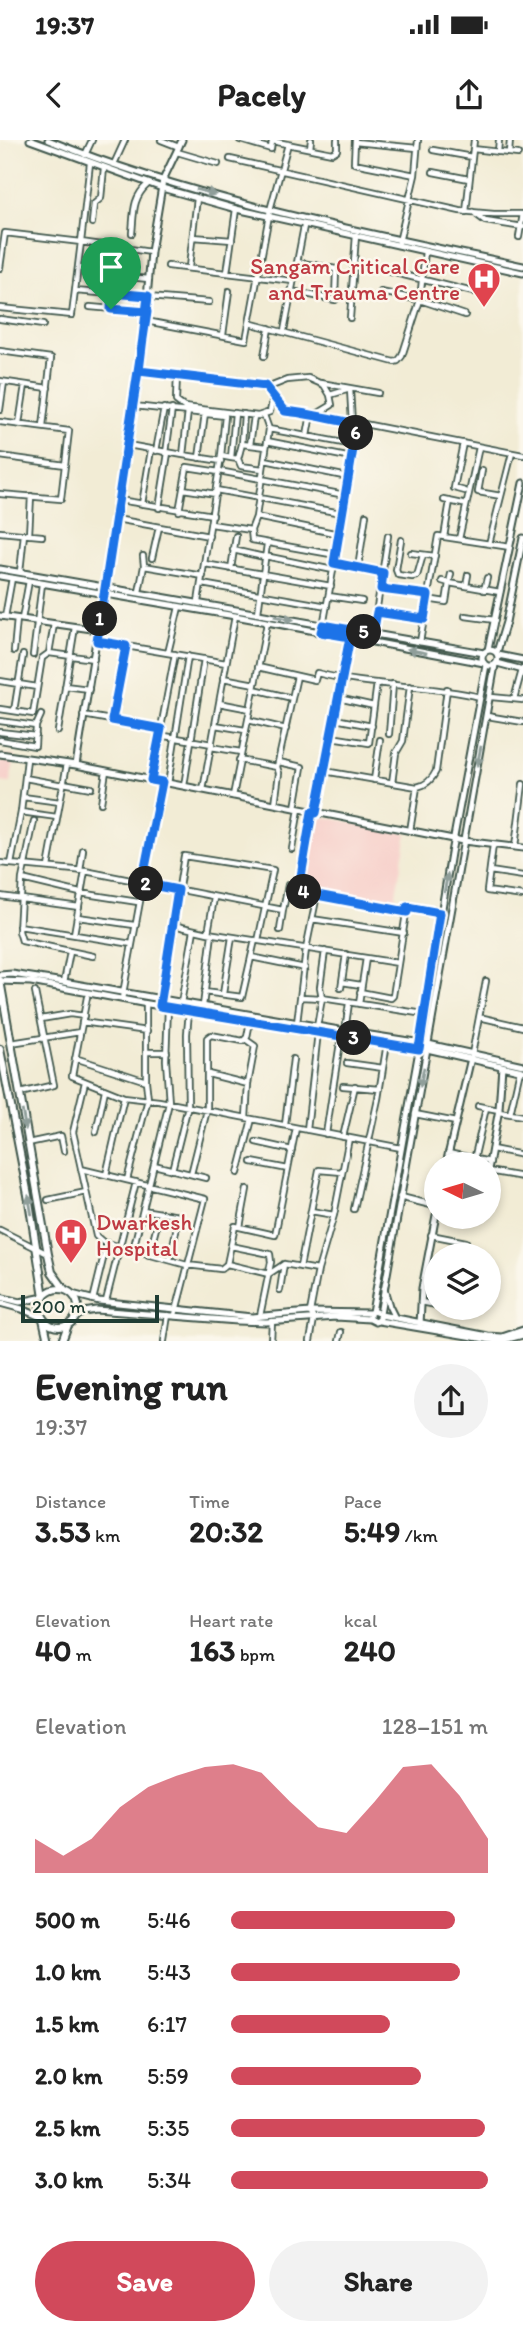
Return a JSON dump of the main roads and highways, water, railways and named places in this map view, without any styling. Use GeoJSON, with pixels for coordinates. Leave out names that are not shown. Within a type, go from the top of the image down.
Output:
{"type":"FeatureCollection","features":[{"type":"Feature","properties":{"kind":"main road"},"geometry":{"type":"LineString","coordinates":[[0,978],[52,1272],[78,1304],[76,1317],[68,1325],[62,1341]]}},
{"type":"Feature","properties":{"kind":"main road"},"geometry":{"type":"LineString","coordinates":[[0,1049],[37,1250],[44,1297],[40,1307],[48,1341]]}},
{"type":"Feature","properties":{"kind":"main road"},"geometry":{"type":"LineString","coordinates":[[44,1297],[53,1290],[69,1292]]}},
{"type":"Feature","properties":{"kind":"main road"},"geometry":{"type":"LineString","coordinates":[[43,1318],[52,1325],[68,1325]]}},
{"type":"Feature","properties":{"kind":"place","name":"Sangam Critical Care and Trauma Centre"},"geometry":{"type":"Point","coordinates":[484,309]}},
{"type":"Feature","properties":{"kind":"place","name":"Dwarkesh Hospital"},"geometry":{"type":"Point","coordinates":[71,1265]}}]}
